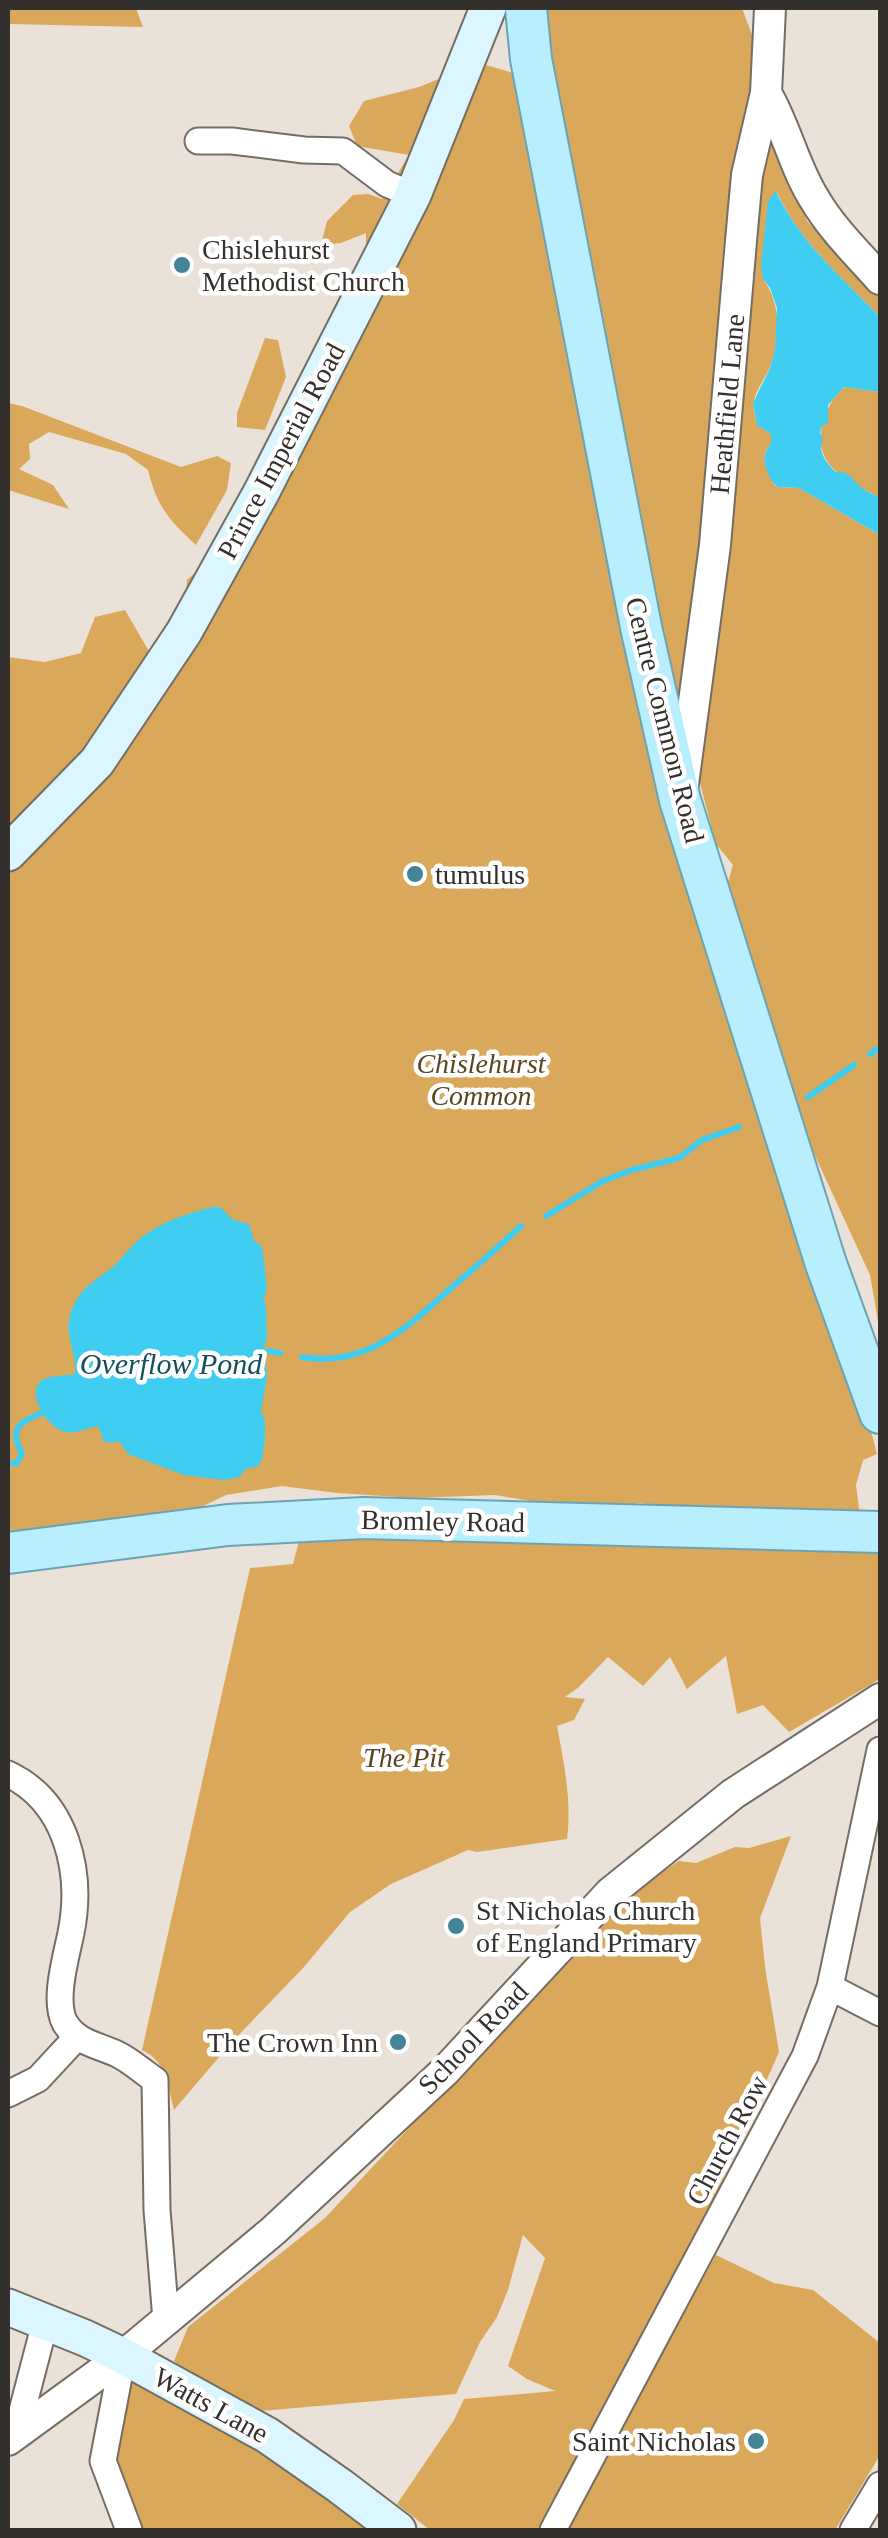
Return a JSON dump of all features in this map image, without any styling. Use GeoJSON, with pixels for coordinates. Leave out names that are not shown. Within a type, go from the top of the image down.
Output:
{"type":"FeatureCollection","features":[{"type":"Feature","properties":{"kind":"main road","name":"Prince Imperial Road"},"geometry":{"type":"LineString","coordinates":[[8,853],[97,762],[184,632],[261,493],[412,194],[488,8]]}},
{"type":"Feature","properties":{"kind":"main road","name":"Centre Common Road"},"geometry":{"type":"LineString","coordinates":[[526,8],[531,59],[640,627],[680,800],[820,1246],[880,1413]]}},
{"type":"Feature","properties":{"kind":"main road","name":"Bromley Road"},"geometry":{"type":"LineString","coordinates":[[8,1553],[228,1525],[364,1518],[880,1532]]}},
{"type":"Feature","properties":{"kind":"main road","name":"Watts Lane"},"geometry":{"type":"LineString","coordinates":[[8,2307],[122,2356],[267,2436],[398,2530]]}},
{"type":"Feature","properties":{"kind":"street","name":"Heathfield Lane"},"geometry":{"type":"LineString","coordinates":[[680,800],[715,545],[747,175],[766,93],[765,15]]}},
{"type":"Feature","properties":{"kind":"street"},"geometry":{"type":"LineString","coordinates":[[766,93],[814,200],[880,279]]}},
{"type":"Feature","properties":{"kind":"street"},"geometry":{"type":"LineString","coordinates":[[198,141],[232,140],[343,151],[387,184],[412,194]]}},
{"type":"Feature","properties":{"kind":"street","name":"School Road"},"geometry":{"type":"LineString","coordinates":[[12,2437],[122,2356],[269,2235],[445,2070],[610,1893],[733,1794],[880,1699]]}},
{"type":"Feature","properties":{"kind":"street","name":"Church Row"},"geometry":{"type":"LineString","coordinates":[[554,2530],[805,2056],[830,1987],[880,1750]]}},
{"type":"Feature","properties":{"kind":"street"},"geometry":{"type":"LineString","coordinates":[[8,1774],[33,1789],[46,1804],[62,1827],[70,1848],[74,1886],[72,1928],[60,1988],[64,2021],[77,2037],[117,2054],[155,2080],[157,2210],[166,2320]]}},
{"type":"Feature","properties":{"kind":"street"},"geometry":{"type":"LineString","coordinates":[[830,1987],[880,2013]]}},
{"type":"Feature","properties":{"kind":"street"},"geometry":{"type":"LineString","coordinates":[[8,2094],[38,2079],[77,2037]]}},
{"type":"Feature","properties":{"kind":"street"},"geometry":{"type":"LineString","coordinates":[[12,2437],[45,2324]]}},
{"type":"Feature","properties":{"kind":"street"},"geometry":{"type":"LineString","coordinates":[[122,2356],[103,2461],[129,2530]]}},
{"type":"Feature","properties":{"kind":"street"},"geometry":{"type":"LineString","coordinates":[[853,2530],[880,2486]]}},
{"type":"Feature","properties":{"kind":"green space"},"geometry":{"type":"Polygon","coordinates":[[[8,8],[136,8],[143,27],[8,24],[8,8]]]}},
{"type":"Feature","properties":{"kind":"green space","name":"Chislehurst Common"},"geometry":{"type":"Polygon","coordinates":[[[546,8],[742,8],[755,43],[768,139],[774,138],[807,221],[880,298],[880,317],[810,243],[777,192],[763,279],[776,309],[777,343],[754,404],[758,425],[771,434],[766,465],[776,487],[799,488],[880,535],[880,1333],[870,1275],[770,1049],[728,882],[733,865],[716,844],[685,726],[631,588],[877,1454],[863,1460],[856,1485],[860,1516],[694,1510],[640,1503],[590,1511],[495,1495],[414,1498],[282,1486],[226,1495],[197,1509],[8,1540],[8,657],[45,662],[81,653],[95,617],[125,610],[150,653],[185,611],[187,580],[208,561],[366,298],[366,233],[341,243],[321,245],[327,221],[353,195],[368,194],[382,199],[409,155],[357,146],[349,126],[364,101],[419,87],[479,63],[513,73],[550,192],[550,50],[546,8]]]}},
{"type":"Feature","properties":{"kind":"green space"},"geometry":{"type":"Polygon","coordinates":[[[265,338],[278,340],[286,377],[265,430],[237,427],[237,413],[265,338]]]}},
{"type":"Feature","properties":{"kind":"green space"},"geometry":{"type":"Polygon","coordinates":[[[845,387],[880,392],[880,498],[834,469],[822,449],[826,414],[845,387]]]}},
{"type":"Feature","properties":{"kind":"green space"},"geometry":{"type":"Polygon","coordinates":[[[8,403],[181,467],[217,456],[231,463],[227,490],[196,545],[165,512],[148,470],[126,454],[49,432],[29,444],[30,459],[19,469],[53,485],[69,509],[8,490],[8,403]]]}},
{"type":"Feature","properties":{"kind":"green space","name":"The Pit"},"geometry":{"type":"Polygon","coordinates":[[[384,1532],[846,1545],[880,1554],[880,1679],[789,1732],[763,1705],[737,1714],[726,1656],[687,1689],[670,1657],[643,1686],[608,1657],[565,1697],[585,1699],[574,1720],[557,1726],[568,1797],[567,1839],[468,1850],[391,1884],[350,1912],[174,2110],[162,2068],[142,2050],[250,1568],[293,1564],[299,1541],[384,1532]]]}},
{"type":"Feature","properties":{"kind":"green space"},"geometry":{"type":"Polygon","coordinates":[[[791,1836],[760,1918],[779,2052],[706,2217],[537,2530],[430,2530],[397,2504],[464,2399],[555,2391],[508,2366],[545,2258],[523,2235],[497,2317],[480,2342],[456,2394],[261,2411],[174,2361],[188,2327],[325,2218],[622,1899],[679,1861],[696,1863],[735,1847],[749,1848],[791,1836]]]}},
{"type":"Feature","properties":{"kind":"green space"},"geometry":{"type":"Polygon","coordinates":[[[716,2255],[774,2283],[813,2290],[880,2343],[880,2455],[835,2530],[564,2530],[716,2255]]]}},
{"type":"Feature","properties":{"kind":"green space"},"geometry":{"type":"Polygon","coordinates":[[[127,2377],[274,2455],[369,2520],[363,2530],[139,2530],[117,2472],[127,2377]]]}},
{"type":"Feature","properties":{"kind":"water"},"geometry":{"type":"Polygon","coordinates":[[[776,191],[809,243],[880,317],[880,392],[844,387],[828,405],[828,423],[820,433],[822,453],[829,465],[880,498],[880,535],[799,488],[777,487],[767,471],[765,460],[771,434],[757,425],[753,403],[775,350],[777,308],[761,266],[768,201],[776,191]]]}},
{"type":"Feature","properties":{"kind":"water","name":"Overflow Pond"},"geometry":{"type":"Polygon","coordinates":[[[220,1207],[233,1220],[249,1224],[254,1240],[262,1247],[267,1287],[262,1459],[240,1477],[224,1480],[184,1475],[128,1454],[120,1442],[104,1442],[98,1426],[74,1432],[59,1429],[46,1418],[36,1394],[42,1380],[75,1374],[69,1320],[85,1289],[149,1232],[220,1207]]]}},
{"type":"Feature","properties":{"kind":"waterway"},"geometry":{"type":"LineString","coordinates":[[870,1054],[880,1047]]}},
{"type":"Feature","properties":{"kind":"waterway"},"geometry":{"type":"LineString","coordinates":[[808,1097],[854,1065]]}},
{"type":"Feature","properties":{"kind":"waterway"},"geometry":{"type":"LineString","coordinates":[[546,1216],[603,1181],[679,1158],[702,1140],[739,1127]]}},
{"type":"Feature","properties":{"kind":"waterway"},"geometry":{"type":"LineString","coordinates":[[302,1357],[346,1356],[384,1342],[521,1226]]}},
{"type":"Feature","properties":{"kind":"waterway"},"geometry":{"type":"LineString","coordinates":[[258,1354],[280,1353]]}},
{"type":"Feature","properties":{"kind":"waterway"},"geometry":{"type":"LineString","coordinates":[[8,1464],[17,1463],[22,1453],[16,1436],[20,1425],[48,1411]]}},
{"type":"Feature","properties":{"kind":"place","name":"Chislehurst Methodist Church"},"geometry":{"type":"Point","coordinates":[182,265]}},
{"type":"Feature","properties":{"kind":"place","name":"tumulus"},"geometry":{"type":"Point","coordinates":[415,874]}},
{"type":"Feature","properties":{"kind":"place","name":"St Nicholas Church of England Primary"},"geometry":{"type":"Point","coordinates":[456,1926]}},
{"type":"Feature","properties":{"kind":"place","name":"The Crown Inn"},"geometry":{"type":"Point","coordinates":[398,2042]}},
{"type":"Feature","properties":{"kind":"place","name":"Saint Nicholas"},"geometry":{"type":"Point","coordinates":[756,2441]}}]}
